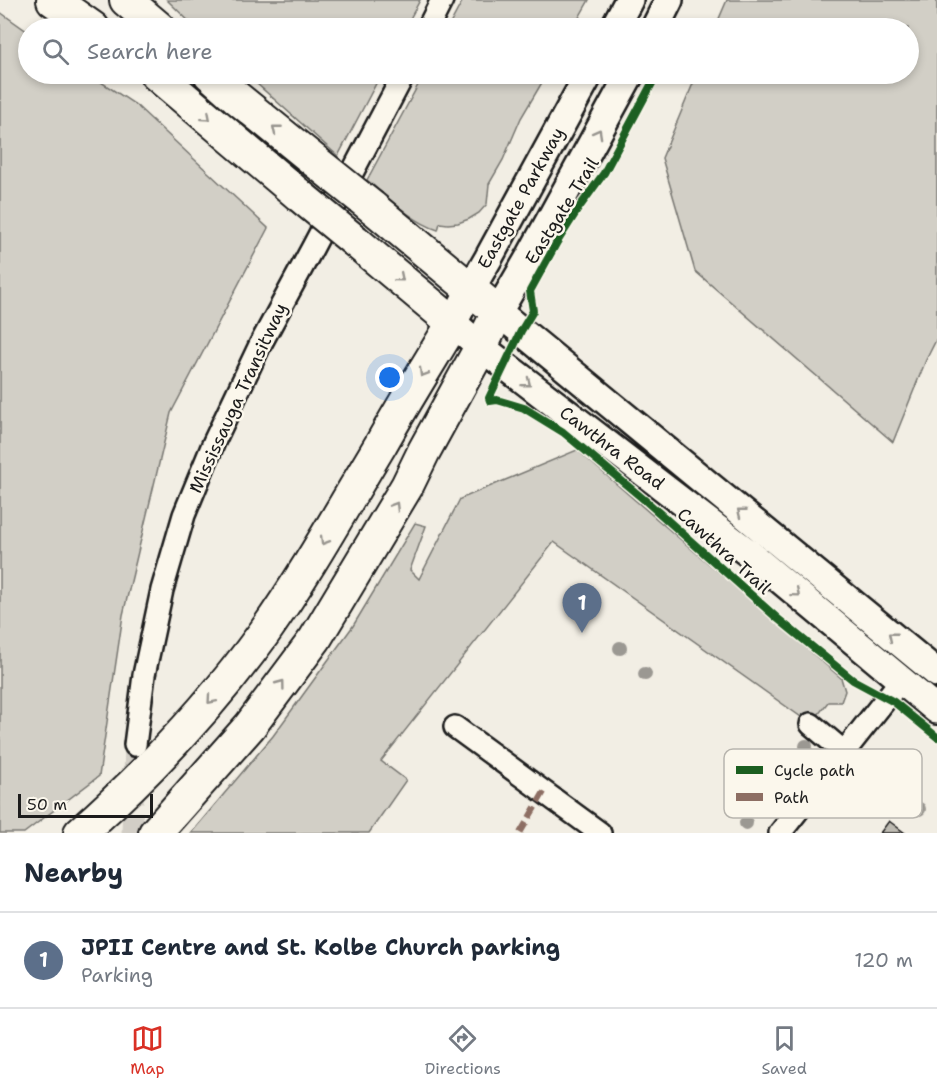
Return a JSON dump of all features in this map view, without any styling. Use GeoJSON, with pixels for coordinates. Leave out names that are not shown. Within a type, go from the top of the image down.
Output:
{"type":"FeatureCollection","features":[{"type":"Feature","properties":{"kind":"highway"},"geometry":{"type":"LineString","coordinates":[[53,0],[79,18]]}},
{"type":"Feature","properties":{"kind":"highway"},"geometry":{"type":"LineString","coordinates":[[126,0],[147,18]]}},
{"type":"Feature","properties":{"kind":"highway"},"geometry":{"type":"LineString","coordinates":[[80,833],[169,747],[217,694],[264,633],[320,548],[453,323],[168,84]]}},
{"type":"Feature","properties":{"kind":"highway"},"geometry":{"type":"LineString","coordinates":[[155,833],[250,726],[315,639],[407,486],[498,312],[221,84]]}},
{"type":"Feature","properties":{"kind":"main road"},"geometry":{"type":"LineString","coordinates":[[619,18],[629,0]]}},
{"type":"Feature","properties":{"kind":"main road"},"geometry":{"type":"LineString","coordinates":[[660,18],[669,0]]}},
{"type":"Feature","properties":{"kind":"main road","name":"Eastgate Parkway"},"geometry":{"type":"LineString","coordinates":[[453,323],[584,84]]}},
{"type":"Feature","properties":{"kind":"main road","name":"Eastgate Parkway"},"geometry":{"type":"LineString","coordinates":[[498,312],[625,84]]}},
{"type":"Feature","properties":{"kind":"main road","name":"Cawthra Road"},"geometry":{"type":"LineString","coordinates":[[498,312],[937,673]]}},
{"type":"Feature","properties":{"kind":"main road","name":"Cawthra Road"},"geometry":{"type":"LineString","coordinates":[[453,323],[480,347],[746,551],[937,710]]}},
{"type":"Feature","properties":{"kind":"lane"},"geometry":{"type":"LineString","coordinates":[[433,18],[442,0]]}},
{"type":"Feature","properties":{"kind":"lane","name":"Mississauga Transitway"},"geometry":{"type":"LineString","coordinates":[[135,745],[144,675],[162,590],[188,505],[214,442],[260,345],[399,84]]}},
{"type":"Feature","properties":{"kind":"lane"},"geometry":{"type":"LineString","coordinates":[[846,749],[901,680]]}},
{"type":"Feature","properties":{"kind":"lane"},"geometry":{"type":"LineString","coordinates":[[811,724],[840,749]]}},
{"type":"Feature","properties":{"kind":"lane"},"geometry":{"type":"LineString","coordinates":[[454,727],[600,833]]}},
{"type":"Feature","properties":{"kind":"lane"},"geometry":{"type":"LineString","coordinates":[[780,833],[792,818]]}},
{"type":"Feature","properties":{"kind":"shaded area"},"geometry":{"type":"Polygon","coordinates":[[[167,0],[420,0],[410,18],[186,18],[167,0]]]}},
{"type":"Feature","properties":{"kind":"shaded area"},"geometry":{"type":"Polygon","coordinates":[[[463,0],[589,0],[579,18],[453,18],[463,0]]]}},
{"type":"Feature","properties":{"kind":"shaded area"},"geometry":{"type":"Polygon","coordinates":[[[727,0],[937,0],[937,338],[893,442],[695,271],[662,158],[693,84],[919,84],[919,18],[719,18],[727,0]]]}},
{"type":"Feature","properties":{"kind":"shaded area"},"geometry":{"type":"Polygon","coordinates":[[[0,12],[18,25],[18,84],[104,84],[136,105],[268,228],[171,413],[123,615],[99,776],[24,833],[0,833],[0,12]]]}},
{"type":"Feature","properties":{"kind":"shaded area"},"geometry":{"type":"Polygon","coordinates":[[[257,84],[376,84],[338,156],[257,84]]]}},
{"type":"Feature","properties":{"kind":"shaded area"},"geometry":{"type":"Polygon","coordinates":[[[419,84],[541,84],[521,118],[503,160],[489,184],[487,204],[469,219],[458,223],[440,223],[438,230],[409,215],[367,180],[419,84]]]}},
{"type":"Feature","properties":{"kind":"shaded area"},"geometry":{"type":"Polygon","coordinates":[[[577,450],[841,678],[845,691],[841,702],[828,702],[811,724],[554,542],[381,761],[406,780],[369,833],[191,833],[273,736],[353,626],[415,523],[426,526],[410,570],[419,579],[460,499],[577,450]]]}},
{"type":"Feature","properties":{"kind":"building"},"geometry":{"type":"Polygon","coordinates":[[[889,821],[905,833],[880,833],[889,821]]]}},
{"type":"Feature","properties":{"kind":"tunnel"},"geometry":{"type":"LineString","coordinates":[[132,833],[135,745]]}},
{"type":"Feature","properties":{"kind":"marked path"},"geometry":{"type":"LineString","coordinates":[[520,833],[544,792]]}},
{"type":"Feature","properties":{"kind":"cycle path","name":"Eastgate Trail"},"geometry":{"type":"LineString","coordinates":[[652,84],[604,173],[557,242],[530,291],[533,311],[521,331],[489,398],[490,401],[497,400],[524,408],[563,432],[647,502],[777,618],[853,680],[894,702],[937,737]]}},
{"type":"Feature","properties":{"kind":"place","name":"JPII Centre and St. Kolbe Church parking"},"geometry":{"type":"Point","coordinates":[582,633]}}]}
